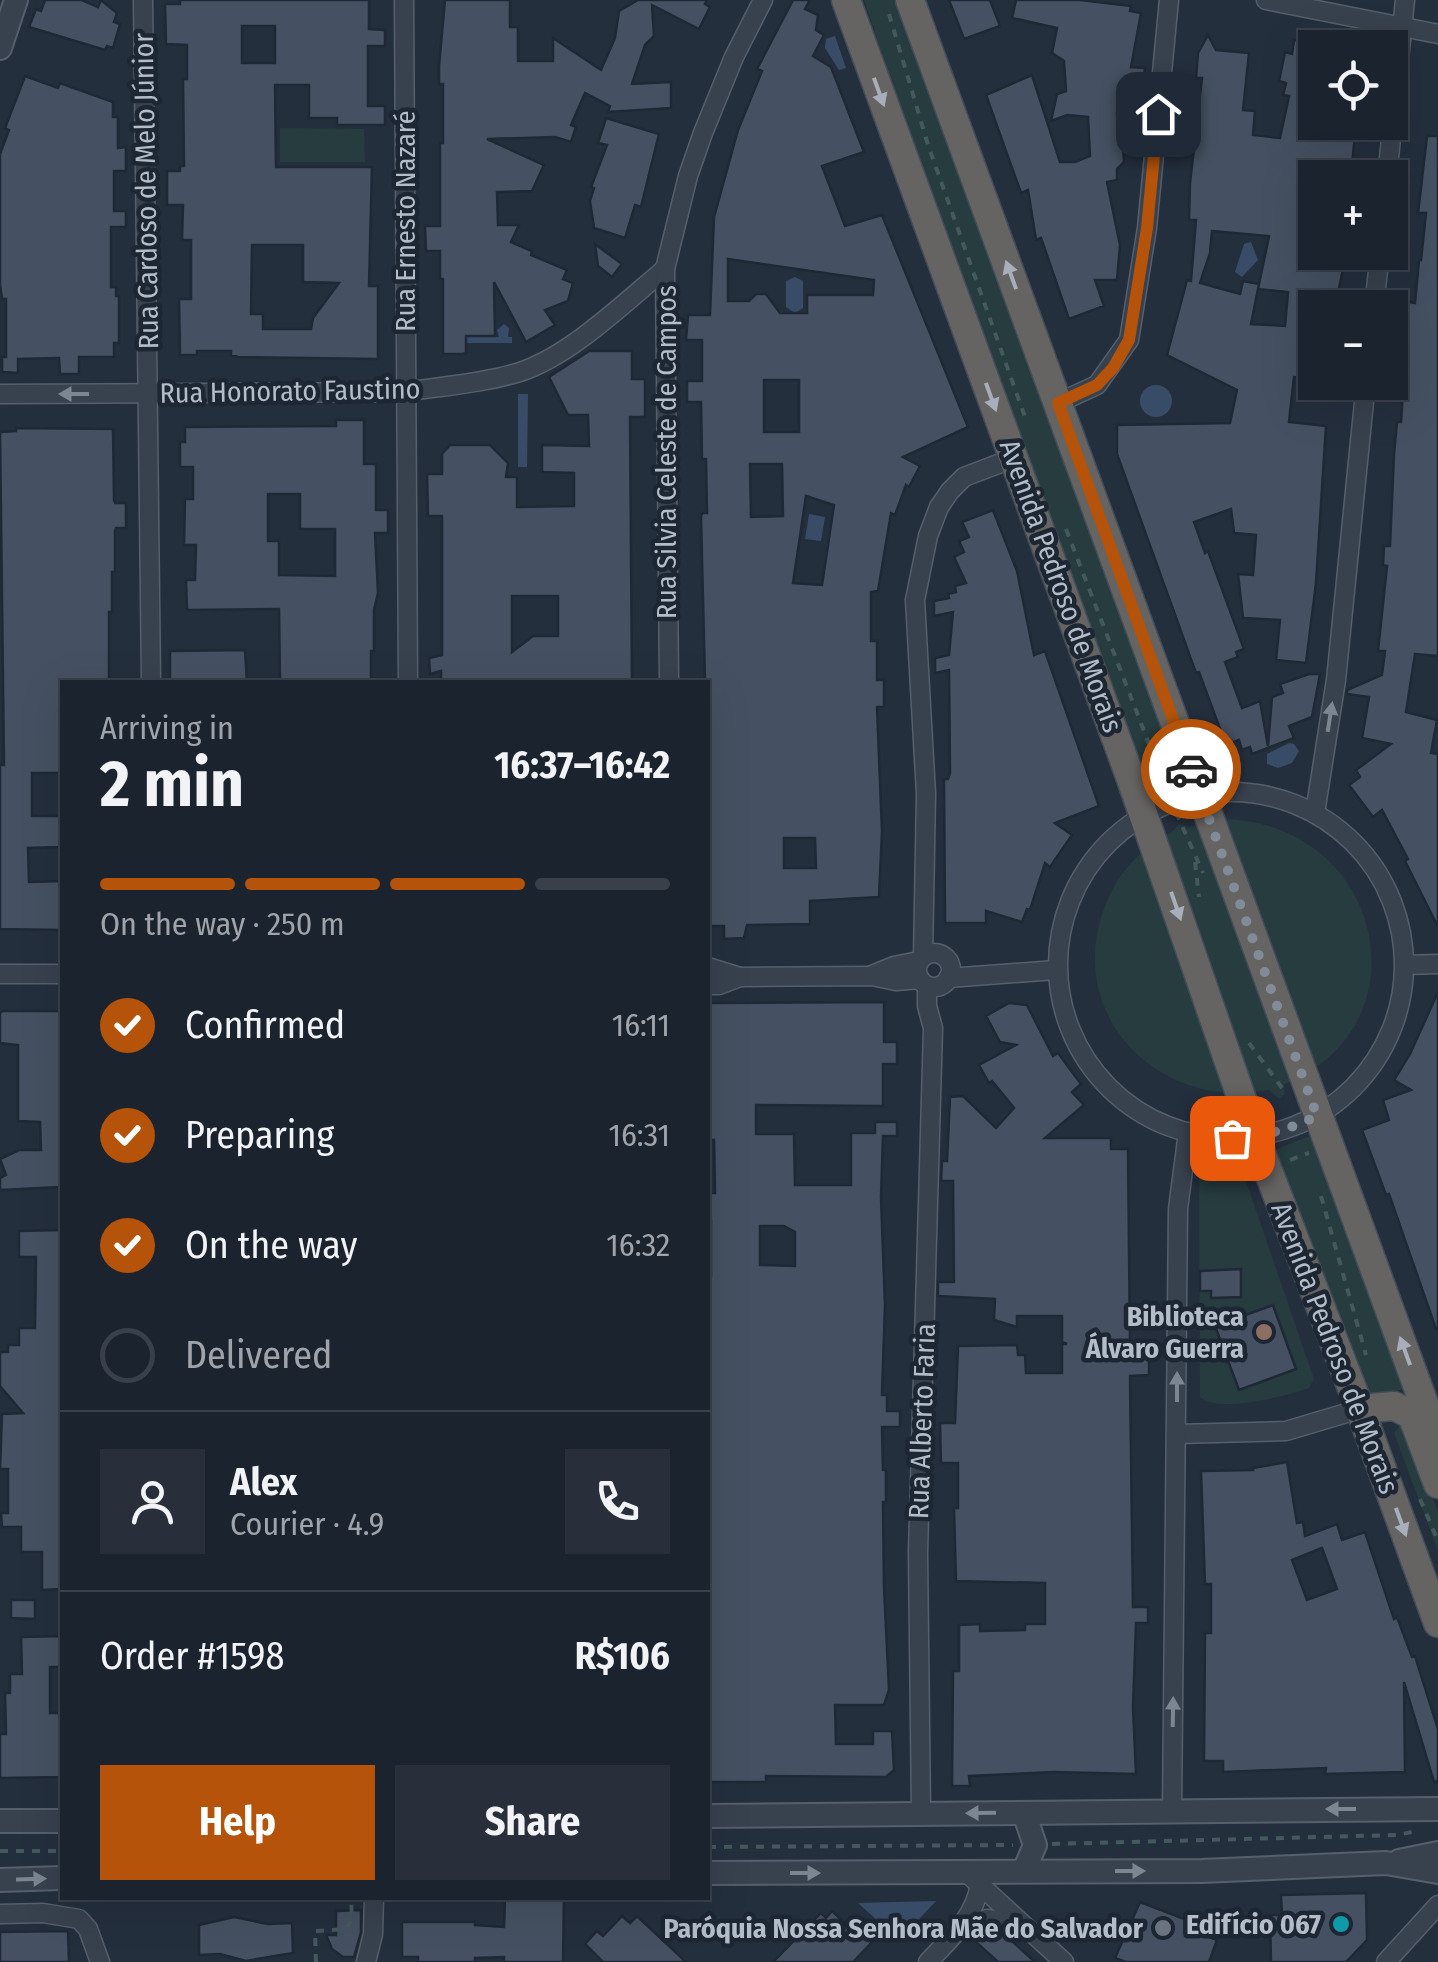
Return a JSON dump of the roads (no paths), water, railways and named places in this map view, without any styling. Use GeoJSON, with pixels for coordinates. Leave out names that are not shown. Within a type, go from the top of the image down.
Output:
{"type":"FeatureCollection","features":[{"type":"Feature","properties":{"kind":"highway","name":"Avenida Pedroso de Morais"},"geometry":{"type":"LineString","coordinates":[[846,0],[1144,814],[1254,1137],[1438,1623]]}},
{"type":"Feature","properties":{"kind":"highway"},"geometry":{"type":"LineString","coordinates":[[910,0],[1200,794],[1308,1120],[1431,1395],[1438,1442]]}},
{"type":"Feature","properties":{"kind":"highway"},"geometry":{"type":"LineString","coordinates":[[1360,1409],[1394,1406],[1412,1415],[1428,1488]]}},
{"type":"Feature","properties":{"kind":"street"},"geometry":{"type":"LineString","coordinates":[[0,48],[16,0]]}},
{"type":"Feature","properties":{"kind":"street","name":"Rua Cardoso de Melo Júnior"},"geometry":{"type":"LineString","coordinates":[[143,0],[151,680]]}},
{"type":"Feature","properties":{"kind":"street","name":"Rua Ernesto Nazaré"},"geometry":{"type":"LineString","coordinates":[[404,0],[408,680]]}},
{"type":"Feature","properties":{"kind":"street","name":"Rua Silvia Celeste de Campos"},"geometry":{"type":"LineString","coordinates":[[669,680],[665,269],[703,133],[763,0]]}},
{"type":"Feature","properties":{"kind":"street"},"geometry":{"type":"LineString","coordinates":[[1058,403],[1097,385],[1113,368],[1129,340],[1147,228],[1169,0]]}},
{"type":"Feature","properties":{"kind":"street"},"geometry":{"type":"LineString","coordinates":[[1266,0],[1438,34]]}},
{"type":"Feature","properties":{"kind":"street"},"geometry":{"type":"LineString","coordinates":[[1390,160],[1405,0]]}},
{"type":"Feature","properties":{"kind":"street","name":"Rua Honorato Faustino"},"geometry":{"type":"LineString","coordinates":[[0,394],[406,392],[522,371],[563,349],[665,269]]}},
{"type":"Feature","properties":{"kind":"street"},"geometry":{"type":"LineString","coordinates":[[1315,813],[1336,680],[1364,400]]}},
{"type":"Feature","properties":{"kind":"street","name":"Rua Alberto Faria"},"geometry":{"type":"LineString","coordinates":[[921,1814],[918,1552],[933,1028],[928,1006],[934,970],[922,931],[926,915],[926,794],[915,600],[928,536],[950,490],[964,477],[1014,458]]}},
{"type":"Feature","properties":{"kind":"street"},"geometry":{"type":"LineString","coordinates":[[1239,791],[1278,798],[1315,813],[1345,834],[1370,862],[1389,893],[1401,928],[1405,965],[1401,1001],[1390,1036],[1372,1068],[1347,1094],[1308,1120],[1254,1137],[1210,1137],[1156,1120],[1127,1103],[1102,1080],[1082,1052],[1068,1022],[1056,970],[1062,926],[1083,874],[1120,830],[1171,801],[1239,791]]}},
{"type":"Feature","properties":{"kind":"street"},"geometry":{"type":"LineString","coordinates":[[1405,965],[1438,964]]}},
{"type":"Feature","properties":{"kind":"street"},"geometry":{"type":"LineString","coordinates":[[710,985],[740,977],[872,976],[894,966],[981,974],[1056,970]]}},
{"type":"Feature","properties":{"kind":"street"},"geometry":{"type":"LineString","coordinates":[[710,968],[740,977]]}},
{"type":"Feature","properties":{"kind":"street"},"geometry":{"type":"LineString","coordinates":[[0,974],[60,974]]}},
{"type":"Feature","properties":{"kind":"street"},"geometry":{"type":"LineString","coordinates":[[1172,1810],[1178,1210],[1188,1132]]}},
{"type":"Feature","properties":{"kind":"street"},"geometry":{"type":"LineString","coordinates":[[1177,1434],[1286,1432],[1360,1409]]}},
{"type":"Feature","properties":{"kind":"street"},"geometry":{"type":"LineString","coordinates":[[710,1816],[1438,1808]]}},
{"type":"Feature","properties":{"kind":"street"},"geometry":{"type":"LineString","coordinates":[[1024,1812],[1036,1845],[1024,1871]]}},
{"type":"Feature","properties":{"kind":"street"},"geometry":{"type":"LineString","coordinates":[[0,1820],[60,1821]]}},
{"type":"Feature","properties":{"kind":"street"},"geometry":{"type":"LineString","coordinates":[[710,1873],[973,1878],[1024,1871],[1220,1870],[1386,1863],[1438,1853]]}},
{"type":"Feature","properties":{"kind":"street"},"geometry":{"type":"LineString","coordinates":[[1386,1863],[1438,1872]]}},
{"type":"Feature","properties":{"kind":"street"},"geometry":{"type":"LineString","coordinates":[[0,1880],[60,1878]]}},
{"type":"Feature","properties":{"kind":"street"},"geometry":{"type":"LineString","coordinates":[[973,1878],[1064,1962]]}},
{"type":"Feature","properties":{"kind":"street"},"geometry":{"type":"LineString","coordinates":[[928,1962],[963,1926],[976,1902],[973,1878]]}},
{"type":"Feature","properties":{"kind":"street"},"geometry":{"type":"LineString","coordinates":[[366,1962],[374,1900]]}},
{"type":"Feature","properties":{"kind":"street"},"geometry":{"type":"LineString","coordinates":[[1386,1962],[1438,1905]]}},
{"type":"Feature","properties":{"kind":"street"},"geometry":{"type":"LineString","coordinates":[[0,1914],[43,1913],[79,1918],[88,1928],[100,1962]]}},
{"type":"Feature","properties":{"kind":"street"},"geometry":{"type":"LineString","coordinates":[[963,1926],[987,1920],[1022,1925]]}},
{"type":"Feature","properties":{"kind":"water"},"geometry":{"type":"Polygon","coordinates":[[[835,36],[846,68],[839,70],[825,48],[826,39],[835,36]]]}},
{"type":"Feature","properties":{"kind":"water"},"geometry":{"type":"Polygon","coordinates":[[[1251,242],[1258,260],[1242,277],[1235,272],[1244,244],[1251,242]]]}},
{"type":"Feature","properties":{"kind":"water"},"geometry":{"type":"Polygon","coordinates":[[[795,277],[803,281],[803,308],[795,313],[786,307],[786,281],[795,277]]]}},
{"type":"Feature","properties":{"kind":"water"},"geometry":{"type":"Polygon","coordinates":[[[504,324],[509,328],[512,343],[467,343],[467,337],[499,337],[497,330],[504,324]]]}},
{"type":"Feature","properties":{"kind":"water"},"geometry":{"type":"Polygon","coordinates":[[[1156,385],[1167,390],[1172,401],[1167,412],[1156,417],[1145,412],[1140,401],[1145,390],[1156,385]]]}},
{"type":"Feature","properties":{"kind":"water"},"geometry":{"type":"Polygon","coordinates":[[[518,394],[528,394],[527,467],[518,467],[518,394]]]}},
{"type":"Feature","properties":{"kind":"water"},"geometry":{"type":"Polygon","coordinates":[[[809,514],[825,517],[821,541],[805,539],[809,514]]]}},
{"type":"Feature","properties":{"kind":"water"},"geometry":{"type":"Polygon","coordinates":[[[1289,743],[1299,751],[1292,763],[1278,768],[1267,764],[1267,754],[1289,743]]]}},
{"type":"Feature","properties":{"kind":"water"},"geometry":{"type":"Polygon","coordinates":[[[936,1901],[899,1940],[858,1903],[936,1901]]]}},
{"type":"Feature","properties":{"kind":"place","name":"Biblioteca Álvaro Guerra"},"geometry":{"type":"Point","coordinates":[1264,1332]}},
{"type":"Feature","properties":{"kind":"place","name":"Edifício 067"},"geometry":{"type":"Point","coordinates":[1341,1924]}},
{"type":"Feature","properties":{"kind":"place","name":"Paróquia Nossa Senhora Mãe do Salvador"},"geometry":{"type":"Point","coordinates":[1163,1928]}}]}
